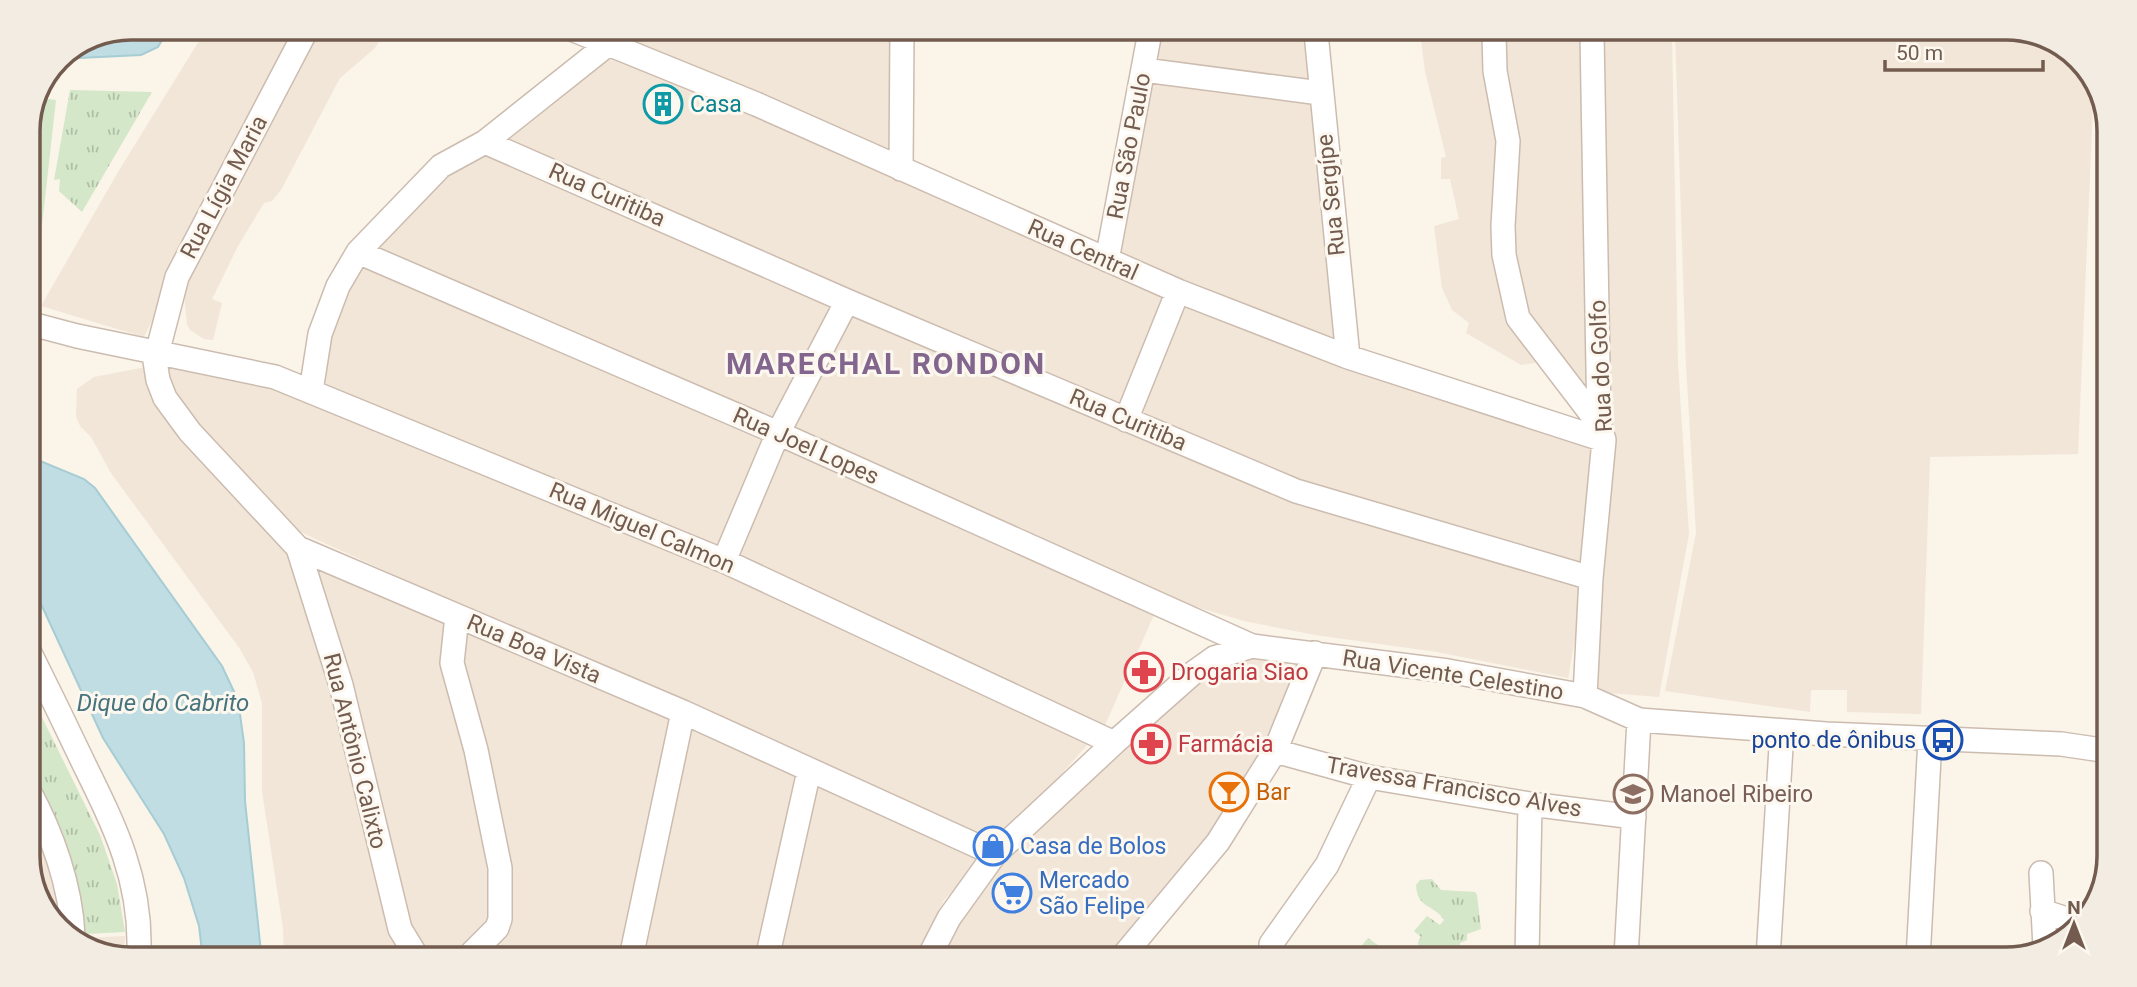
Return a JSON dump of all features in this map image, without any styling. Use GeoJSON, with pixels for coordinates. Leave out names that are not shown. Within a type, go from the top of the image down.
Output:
{"type":"FeatureCollection","features":[{"type":"Feature","properties":{"kind":"street","name":"Rua Lígia Maria"},"geometry":{"type":"LineString","coordinates":[[157,351],[177,277],[301,40]]}},
{"type":"Feature","properties":{"kind":"street","name":"Rua Central"},"geometry":{"type":"LineString","coordinates":[[596,40],[756,104],[1178,291],[1348,358],[1602,432]]}},
{"type":"Feature","properties":{"kind":"street"},"geometry":{"type":"LineString","coordinates":[[901,169],[902,40]]}},
{"type":"Feature","properties":{"kind":"street","name":"Rua São Paulo"},"geometry":{"type":"LineString","coordinates":[[1107,260],[1149,40]]}},
{"type":"Feature","properties":{"kind":"street","name":"Rua Sergípe"},"geometry":{"type":"LineString","coordinates":[[1317,40],[1348,358]]}},
{"type":"Feature","properties":{"kind":"street"},"geometry":{"type":"LineString","coordinates":[[1494,40],[1495,71],[1508,141],[1504,255],[1518,318],[1602,432]]}},
{"type":"Feature","properties":{"kind":"street","name":"Rua do Golfo"},"geometry":{"type":"LineString","coordinates":[[1585,696],[1602,432],[1592,40]]}},
{"type":"Feature","properties":{"kind":"street"},"geometry":{"type":"LineString","coordinates":[[311,391],[320,334],[338,286],[358,253],[441,166],[485,142],[607,45]]}},
{"type":"Feature","properties":{"kind":"street"},"geometry":{"type":"LineString","coordinates":[[1144,70],[1321,93]]}},
{"type":"Feature","properties":{"kind":"street","name":"Rua Curitiba"},"geometry":{"type":"LineString","coordinates":[[485,142],[847,301],[1296,491],[1591,578]]}},
{"type":"Feature","properties":{"kind":"street","name":"Rua Joel Lopes"},"geometry":{"type":"LineString","coordinates":[[358,253],[778,433],[1252,646]]}},
{"type":"Feature","properties":{"kind":"street"},"geometry":{"type":"LineString","coordinates":[[1126,420],[1178,291]]}},
{"type":"Feature","properties":{"kind":"street"},"geometry":{"type":"LineString","coordinates":[[724,561],[778,433],[847,301]]}},
{"type":"Feature","properties":{"kind":"street","name":"Rua Miguel Calmon"},"geometry":{"type":"LineString","coordinates":[[40,326],[275,377],[724,561],[1114,743]]}},
{"type":"Feature","properties":{"kind":"street","name":"Rua Boa Vista"},"geometry":{"type":"LineString","coordinates":[[157,351],[155,361],[160,388],[190,432],[298,548],[683,712],[995,854]]}},
{"type":"Feature","properties":{"kind":"street","name":"Rua Antônio Calixto"},"geometry":{"type":"LineString","coordinates":[[298,548],[341,685],[400,929],[411,947]]}},
{"type":"Feature","properties":{"kind":"street"},"geometry":{"type":"LineString","coordinates":[[457,616],[452,663],[476,750],[500,868],[500,919],[496,928],[478,947]]}},
{"type":"Feature","properties":{"kind":"street","name":"Rua Vicente Celestino"},"geometry":{"type":"LineString","coordinates":[[934,947],[949,918],[995,854],[1114,743],[1203,665],[1225,653],[1252,646],[1448,671],[1585,696],[1639,720],[1782,732],[2061,744],[2097,749]]}},
{"type":"Feature","properties":{"kind":"street"},"geometry":{"type":"LineString","coordinates":[[1131,947],[1218,842],[1275,751],[1315,653]]}},
{"type":"Feature","properties":{"kind":"street"},"geometry":{"type":"LineString","coordinates":[[40,674],[124,850],[137,900],[139,947]]}},
{"type":"Feature","properties":{"kind":"street"},"geometry":{"type":"LineString","coordinates":[[633,947],[683,712]]}},
{"type":"Feature","properties":{"kind":"street"},"geometry":{"type":"LineString","coordinates":[[1627,947],[1639,720]]}},
{"type":"Feature","properties":{"kind":"street"},"geometry":{"type":"LineString","coordinates":[[1769,947],[1782,732]]}},
{"type":"Feature","properties":{"kind":"street"},"geometry":{"type":"LineString","coordinates":[[1919,947],[1930,739]]}},
{"type":"Feature","properties":{"kind":"street","name":"Travessa Francisco Alves"},"geometry":{"type":"LineString","coordinates":[[1275,751],[1369,777],[1530,804],[1634,817]]}},
{"type":"Feature","properties":{"kind":"street"},"geometry":{"type":"LineString","coordinates":[[770,947],[809,771]]}},
{"type":"Feature","properties":{"kind":"street"},"geometry":{"type":"LineString","coordinates":[[1271,944],[1327,865],[1369,777]]}},
{"type":"Feature","properties":{"kind":"street"},"geometry":{"type":"LineString","coordinates":[[1527,947],[1530,804]]}},
{"type":"Feature","properties":{"kind":"street"},"geometry":{"type":"LineString","coordinates":[[40,812],[62,871],[72,924]]}},
{"type":"Feature","properties":{"kind":"street"},"geometry":{"type":"LineString","coordinates":[[2041,873],[2044,938]]}},
{"type":"Feature","properties":{"kind":"street"},"geometry":{"type":"LineString","coordinates":[[2042,911],[2070,920]]}},
{"type":"Feature","properties":{"kind":"shaded area"},"geometry":{"type":"Polygon","coordinates":[[[200,40],[292,40],[144,337],[41,306],[118,172],[200,40]]]}},
{"type":"Feature","properties":{"kind":"shaded area"},"geometry":{"type":"Polygon","coordinates":[[[312,40],[381,40],[340,78],[281,190],[272,201],[264,203],[238,246],[212,299],[222,303],[213,340],[204,339],[190,330],[184,295],[179,286],[312,40]]]}},
{"type":"Feature","properties":{"kind":"shaded area"},"geometry":{"type":"Polygon","coordinates":[[[603,40],[904,40],[905,167],[1112,259],[1155,40],[1306,40],[1312,121],[1337,305],[1339,345],[1599,439],[1580,611],[1568,678],[1437,652],[1315,635],[1244,621],[1162,597],[1105,725],[1017,824],[1000,837],[982,843],[296,530],[191,421],[158,361],[314,390],[340,289],[440,177],[613,45],[603,40]]]}},
{"type":"Feature","properties":{"kind":"shaded area"},"geometry":{"type":"Polygon","coordinates":[[[1421,40],[1672,40],[1678,364],[1689,534],[1659,697],[1595,692],[1612,439],[1541,362],[1521,365],[1466,333],[1469,323],[1452,310],[1442,288],[1434,226],[1459,219],[1450,179],[1441,179],[1441,158],[1446,157],[1425,71],[1421,40]]]}},
{"type":"Feature","properties":{"kind":"shaded area"},"geometry":{"type":"Polygon","coordinates":[[[1675,40],[2006,40],[2024,42],[2051,52],[2078,76],[2093,106],[2078,454],[1930,457],[1921,714],[1847,712],[1847,690],[1811,690],[1810,712],[1665,691],[1696,533],[1686,365],[1675,40]]]}},
{"type":"Feature","properties":{"kind":"shaded area"},"geometry":{"type":"Polygon","coordinates":[[[151,366],[272,532],[988,855],[944,900],[922,947],[284,947],[262,791],[262,703],[253,672],[240,649],[111,473],[91,437],[80,426],[76,416],[77,389],[94,377],[151,366]]]}},
{"type":"Feature","properties":{"kind":"shaded area"},"geometry":{"type":"Polygon","coordinates":[[[1242,652],[1307,660],[1267,746],[1220,832],[1124,947],[939,947],[950,925],[1023,838],[1153,713],[1242,652]]]}},
{"type":"Feature","properties":{"kind":"shaded area"},"geometry":{"type":"Polygon","coordinates":[[[40,794],[81,932],[77,929],[40,794]]]}},
{"type":"Feature","properties":{"kind":"shaded area"},"geometry":{"type":"Polygon","coordinates":[[[40,838],[59,875],[64,916],[45,885],[40,862],[40,838]]]}},
{"type":"Feature","properties":{"kind":"shaded area"},"geometry":{"type":"Polygon","coordinates":[[[125,936],[124,946],[91,938],[125,936]]]}},
{"type":"Feature","properties":{"kind":"green space"},"geometry":{"type":"Polygon","coordinates":[[[70,90],[152,92],[82,212],[59,191],[60,179],[54,180],[70,90]]]}},
{"type":"Feature","properties":{"kind":"green space"},"geometry":{"type":"Polygon","coordinates":[[[47,99],[56,100],[40,243],[40,125],[47,99]]]}},
{"type":"Feature","properties":{"kind":"green space"},"geometry":{"type":"Polygon","coordinates":[[[40,713],[100,835],[117,884],[125,932],[86,934],[63,842],[40,787],[40,713]]]}},
{"type":"Feature","properties":{"kind":"green space"},"geometry":{"type":"Polygon","coordinates":[[[1432,879],[1441,890],[1475,892],[1481,929],[1467,934],[1467,940],[1460,943],[1460,947],[1419,947],[1421,937],[1414,931],[1427,916],[1440,925],[1444,920],[1419,898],[1416,885],[1420,880],[1432,879]]]}},
{"type":"Feature","properties":{"kind":"green space"},"geometry":{"type":"Polygon","coordinates":[[[1368,938],[1380,947],[1360,947],[1368,938]]]}},
{"type":"Feature","properties":{"kind":"water"},"geometry":{"type":"Polygon","coordinates":[[[162,40],[158,47],[141,55],[78,58],[102,45],[119,41],[162,40]]]}},
{"type":"Feature","properties":{"kind":"water","name":"Dique do Cabrito"},"geometry":{"type":"Polygon","coordinates":[[[40,461],[84,479],[95,488],[222,666],[238,700],[244,743],[245,801],[260,947],[202,947],[199,926],[184,878],[164,834],[103,738],[40,602],[40,461]]]}},
{"type":"Feature","properties":{"kind":"place","name":"Casa"},"geometry":{"type":"Point","coordinates":[663,104]}},
{"type":"Feature","properties":{"kind":"place","name":"Drogaria Siao"},"geometry":{"type":"Point","coordinates":[1144,672]}},
{"type":"Feature","properties":{"kind":"place","name":"ponto de ônibus"},"geometry":{"type":"Point","coordinates":[1943,740]}},
{"type":"Feature","properties":{"kind":"place","name":"Farmácia"},"geometry":{"type":"Point","coordinates":[1151,744]}},
{"type":"Feature","properties":{"kind":"place","name":"Bar"},"geometry":{"type":"Point","coordinates":[1229,792]}},
{"type":"Feature","properties":{"kind":"place","name":"Manoel Ribeiro"},"geometry":{"type":"Point","coordinates":[1633,794]}},
{"type":"Feature","properties":{"kind":"place","name":"Casa de Bolos"},"geometry":{"type":"Point","coordinates":[993,846]}},
{"type":"Feature","properties":{"kind":"place","name":"Mercado São Felipe"},"geometry":{"type":"Point","coordinates":[1012,893]}},
{"type":"Feature","properties":{"kind":"district","name":"MARECHAL RONDON"},"geometry":{"type":"Point","coordinates":[886,363]}}]}
